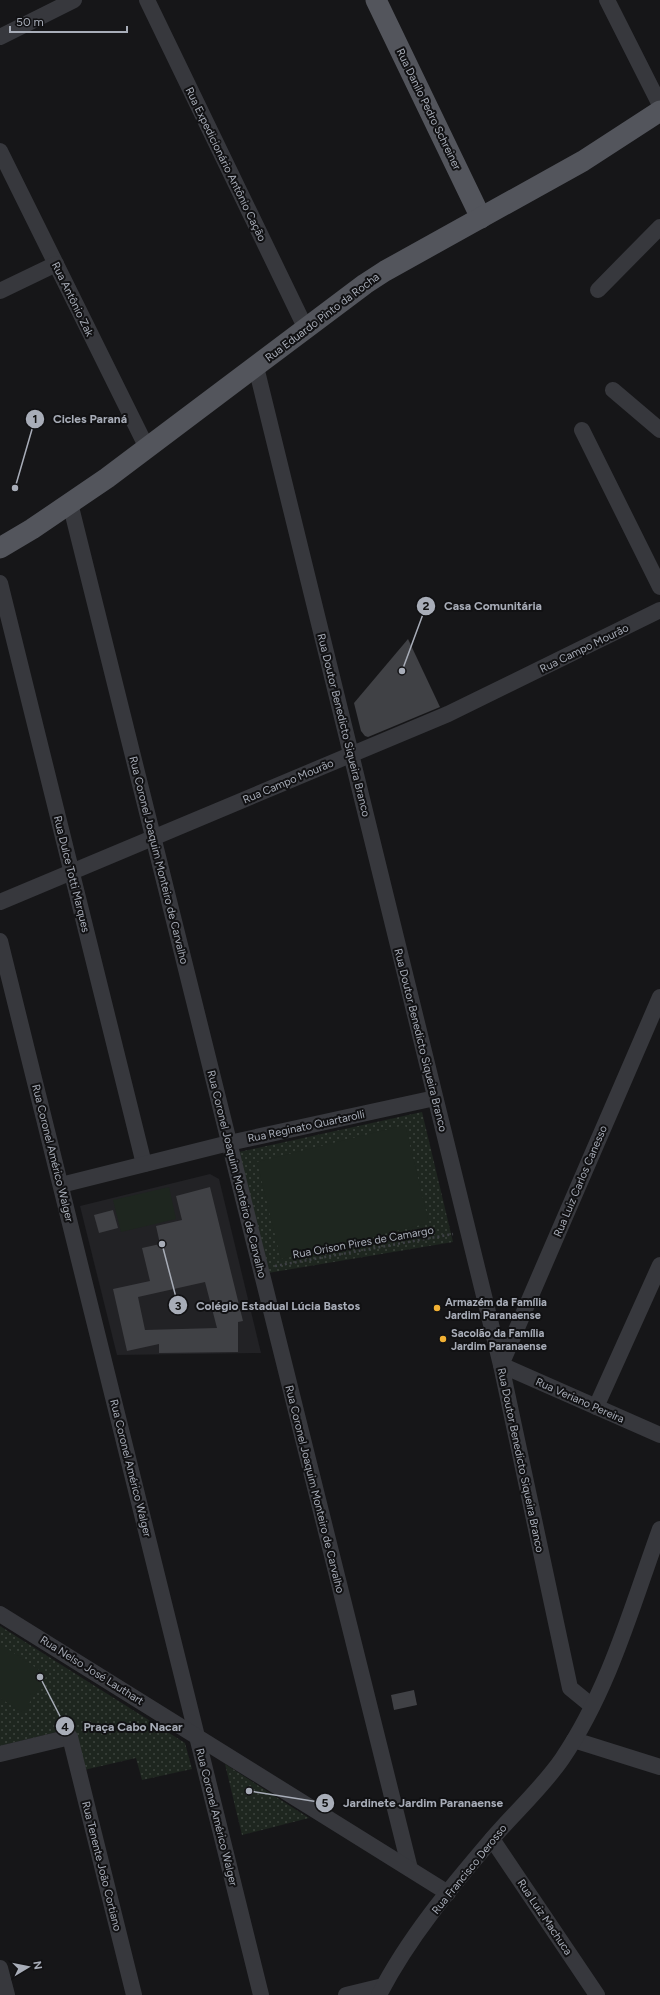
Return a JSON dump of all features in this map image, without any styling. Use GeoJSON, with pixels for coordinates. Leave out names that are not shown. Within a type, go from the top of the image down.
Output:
{"type":"FeatureCollection","features":[{"type":"Feature","properties":{"kind":"main road","name":"Rua Danilo Pedro Schreiner"},"geometry":{"type":"LineString","coordinates":[[376,0],[482,218]]}},
{"type":"Feature","properties":{"kind":"main road","name":"Rua Eduardo Pinto da Rocha"},"geometry":{"type":"LineString","coordinates":[[0,548],[70,503],[147,448],[306,328],[385,271],[600,152],[660,111]]}},
{"type":"Feature","properties":{"kind":"street"},"geometry":{"type":"LineString","coordinates":[[0,37],[74,0]]}},
{"type":"Feature","properties":{"kind":"street","name":"Rua Expedicionário Antônio Cação"},"geometry":{"type":"LineString","coordinates":[[147,0],[306,328]]}},
{"type":"Feature","properties":{"kind":"street"},"geometry":{"type":"LineString","coordinates":[[607,0],[660,105]]}},
{"type":"Feature","properties":{"kind":"street","name":"Rua Antônio Zak"},"geometry":{"type":"LineString","coordinates":[[0,151],[147,448]]}},
{"type":"Feature","properties":{"kind":"street"},"geometry":{"type":"LineString","coordinates":[[598,290],[660,227]]}},
{"type":"Feature","properties":{"kind":"street"},"geometry":{"type":"LineString","coordinates":[[0,291],[56,264]]}},
{"type":"Feature","properties":{"kind":"street","name":"Rua Doutor Benedicto Siqueira Branco"},"geometry":{"type":"LineString","coordinates":[[256,367],[501,1365],[570,1688],[592,1706]]}},
{"type":"Feature","properties":{"kind":"street"},"geometry":{"type":"LineString","coordinates":[[613,390],[660,430]]}},
{"type":"Feature","properties":{"kind":"street"},"geometry":{"type":"LineString","coordinates":[[582,430],[660,587]]}},
{"type":"Feature","properties":{"kind":"street","name":"Rua Coronel Joaquim Monteiro de Carvalho"},"geometry":{"type":"LineString","coordinates":[[70,503],[410,1869]]}},
{"type":"Feature","properties":{"kind":"street","name":"Rua Dulce Totti Marques"},"geometry":{"type":"LineString","coordinates":[[0,583],[144,1164]]}},
{"type":"Feature","properties":{"kind":"street","name":"Rua Campo Mourão"},"geometry":{"type":"LineString","coordinates":[[0,902],[448,714],[660,610]]}},
{"type":"Feature","properties":{"kind":"street","name":"Rua Coronel Américo Walger"},"geometry":{"type":"LineString","coordinates":[[0,941],[261,1995]]}},
{"type":"Feature","properties":{"kind":"street","name":"Rua Luiz Carlos Canesso"},"geometry":{"type":"LineString","coordinates":[[501,1365],[660,997]]}},
{"type":"Feature","properties":{"kind":"street","name":"Rua Reginato Quartarolli"},"geometry":{"type":"LineString","coordinates":[[61,1185],[229,1142],[435,1098]]}},
{"type":"Feature","properties":{"kind":"street"},"geometry":{"type":"LineString","coordinates":[[596,1407],[660,1265]]}},
{"type":"Feature","properties":{"kind":"street","name":"Rua Veriano Pereira"},"geometry":{"type":"LineString","coordinates":[[501,1365],[660,1435]]}},
{"type":"Feature","properties":{"kind":"street","name":"Rua Francisco Derosso"},"geometry":{"type":"LineString","coordinates":[[381,1991],[403,1953],[448,1893],[492,1838],[546,1778],[574,1740],[609,1670],[660,1529]]}},
{"type":"Feature","properties":{"kind":"street","name":"Rua Nelso José Lauthart"},"geometry":{"type":"LineString","coordinates":[[0,1614],[197,1735],[448,1893]]}},
{"type":"Feature","properties":{"kind":"street","name":"Rua Tenente João Cortiano"},"geometry":{"type":"LineString","coordinates":[[0,1754],[70,1737],[134,1995]]}},
{"type":"Feature","properties":{"kind":"street"},"geometry":{"type":"LineString","coordinates":[[574,1740],[660,1767]]}},
{"type":"Feature","properties":{"kind":"street","name":"Rua Luiz Machuca"},"geometry":{"type":"LineString","coordinates":[[492,1838],[597,1995]]}},
{"type":"Feature","properties":{"kind":"street"},"geometry":{"type":"LineString","coordinates":[[0,1968],[7,1995]]}},
{"type":"Feature","properties":{"kind":"street"},"geometry":{"type":"LineString","coordinates":[[346,1995],[381,1991]]}},
{"type":"Feature","properties":{"kind":"path","name":"Rua Orison Pires de Camargo"},"geometry":{"type":"LineString","coordinates":[[261,1268],[468,1231]]}},
{"type":"Feature","properties":{"kind":"shaded area"},"geometry":{"type":"Polygon","coordinates":[[[422,1112],[453,1242],[268,1273],[239,1152],[422,1112]]]}},
{"type":"Feature","properties":{"kind":"shaded area"},"geometry":{"type":"Polygon","coordinates":[[[405,1125],[429,1223],[281,1259],[257,1162],[405,1125]]]}},
{"type":"Feature","properties":{"kind":"shaded area"},"geometry":{"type":"Polygon","coordinates":[[[210,1174],[219,1179],[261,1353],[117,1355],[80,1206],[210,1174]]]}},
{"type":"Feature","properties":{"kind":"shaded area"},"geometry":{"type":"Polygon","coordinates":[[[169,1187],[176,1219],[121,1232],[113,1200],[169,1187]]]}},
{"type":"Feature","properties":{"kind":"shaded area"},"geometry":{"type":"Polygon","coordinates":[[[0,1626],[185,1743],[192,1769],[142,1780],[136,1758],[84,1770],[73,1728],[0,1746],[0,1626]]]}},
{"type":"Feature","properties":{"kind":"shaded area"},"geometry":{"type":"Polygon","coordinates":[[[0,1644],[47,1675],[23,1713],[0,1698],[0,1644]]]}},
{"type":"Feature","properties":{"kind":"shaded area"},"geometry":{"type":"Polygon","coordinates":[[[225,1764],[309,1818],[242,1835],[225,1764]]]}},
{"type":"Feature","properties":{"kind":"building"},"geometry":{"type":"Polygon","coordinates":[[[408,639],[440,707],[368,737],[365,736],[361,731],[354,703],[408,639]]]}},
{"type":"Feature","properties":{"kind":"building"},"geometry":{"type":"Polygon","coordinates":[[[210,1187],[243,1321],[238,1322],[238,1352],[159,1353],[159,1344],[127,1351],[113,1289],[150,1281],[142,1248],[160,1244],[156,1226],[182,1220],[176,1196],[210,1187]],[[205,1282],[138,1297],[145,1330],[217,1328],[205,1282]]]}},
{"type":"Feature","properties":{"kind":"building"},"geometry":{"type":"Polygon","coordinates":[[[113,1210],[118,1228],[99,1233],[94,1215],[113,1210]]]}},
{"type":"Feature","properties":{"kind":"building"},"geometry":{"type":"Polygon","coordinates":[[[414,1690],[417,1705],[394,1710],[391,1695],[414,1690]]]}},
{"type":"Feature","properties":{"kind":"place","name":"Cicles Paraná"},"geometry":{"type":"Point","coordinates":[15,488]}},
{"type":"Feature","properties":{"kind":"place","name":"Casa Comunitária"},"geometry":{"type":"Point","coordinates":[402,671]}},
{"type":"Feature","properties":{"kind":"place","name":"Colégio Estadual Lúcia Bastos"},"geometry":{"type":"Point","coordinates":[162,1244]}},
{"type":"Feature","properties":{"kind":"place","name":"Armazém da Família Jardim Paranaense"},"geometry":{"type":"Point","coordinates":[437,1308]}},
{"type":"Feature","properties":{"kind":"place","name":"Sacolão da Família Jardim Paranaense"},"geometry":{"type":"Point","coordinates":[443,1339]}},
{"type":"Feature","properties":{"kind":"place","name":"Praça Cabo Nacar"},"geometry":{"type":"Point","coordinates":[40,1677]}},
{"type":"Feature","properties":{"kind":"place","name":"Jardinete Jardim Paranaense"},"geometry":{"type":"Point","coordinates":[249,1791]}}]}
